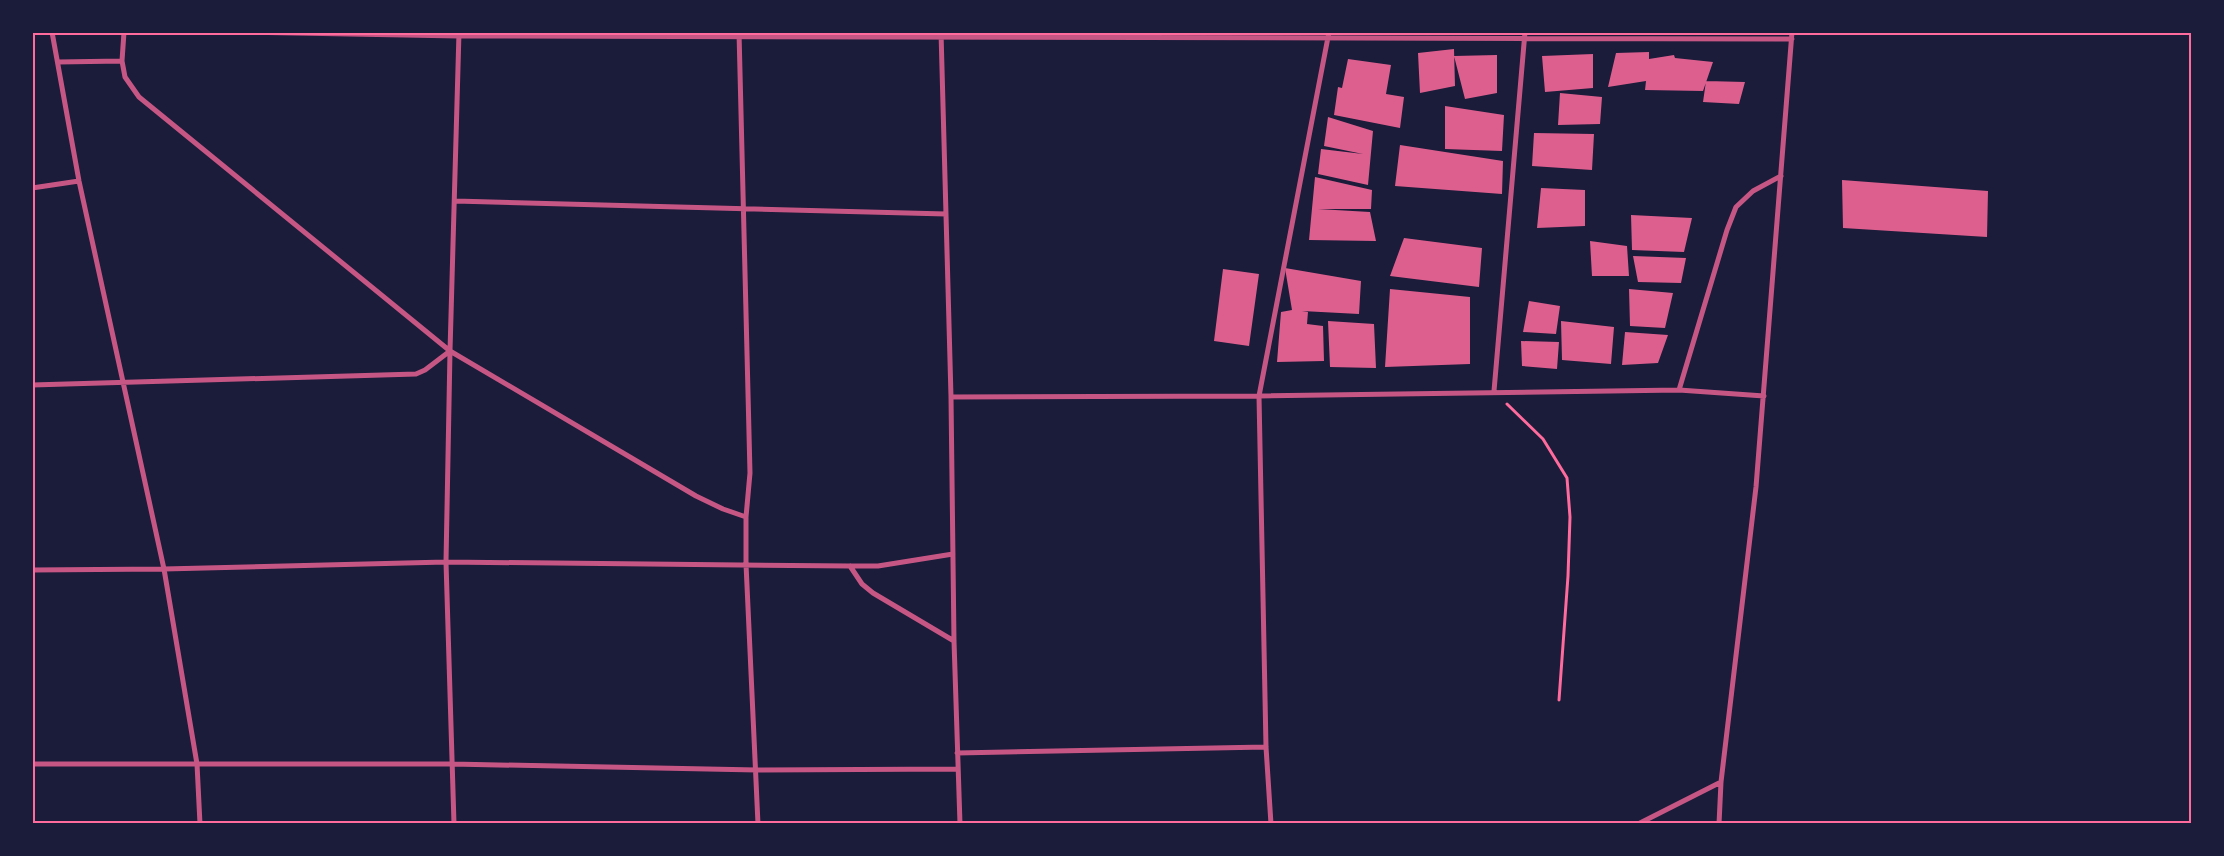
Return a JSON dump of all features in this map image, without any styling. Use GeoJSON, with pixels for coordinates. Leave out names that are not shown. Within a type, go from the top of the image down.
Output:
{"type":"FeatureCollection","features":[{"type":"Feature","properties":{"kind":"street"},"geometry":{"type":"LineString","coordinates":[[52,32],[79,181],[125,383],[164,569],[197,764],[200,824]]}},
{"type":"Feature","properties":{"kind":"street"},"geometry":{"type":"LineString","coordinates":[[124,32],[122,62],[125,77],[139,97],[450,351],[696,496],[723,510],[746,517]]}},
{"type":"Feature","properties":{"kind":"street"},"geometry":{"type":"LineString","coordinates":[[244,32],[1117,35],[1329,39],[1525,35],[1792,36],[1756,487],[1721,782],[1719,824]]}},
{"type":"Feature","properties":{"kind":"street"},"geometry":{"type":"LineString","coordinates":[[1270,824],[1266,747],[1259,396],[1329,32]]}},
{"type":"Feature","properties":{"kind":"street"},"geometry":{"type":"LineString","coordinates":[[454,824],[446,562],[459,34]]}},
{"type":"Feature","properties":{"kind":"street"},"geometry":{"type":"LineString","coordinates":[[739,34],[750,473],[746,517],[746,564],[758,824]]}},
{"type":"Feature","properties":{"kind":"street"},"geometry":{"type":"LineString","coordinates":[[941,35],[951,397],[954,641],[960,824]]}},
{"type":"Feature","properties":{"kind":"street"},"geometry":{"type":"LineString","coordinates":[[1494,392],[1525,35]]}},
{"type":"Feature","properties":{"kind":"street"},"geometry":{"type":"LineString","coordinates":[[58,62],[122,62]]}},
{"type":"Feature","properties":{"kind":"street"},"geometry":{"type":"LineString","coordinates":[[1680,390],[1727,230],[1736,207],[1753,191],[1781,176]]}},
{"type":"Feature","properties":{"kind":"street"},"geometry":{"type":"LineString","coordinates":[[32,188],[79,181]]}},
{"type":"Feature","properties":{"kind":"street"},"geometry":{"type":"LineString","coordinates":[[456,201],[946,214]]}},
{"type":"Feature","properties":{"kind":"street"},"geometry":{"type":"LineString","coordinates":[[32,385],[416,374],[425,370],[450,351]]}},
{"type":"Feature","properties":{"kind":"street"},"geometry":{"type":"LineString","coordinates":[[951,397],[1259,396],[1680,390],[1764,396]]}},
{"type":"Feature","properties":{"kind":"street"},"geometry":{"type":"LineString","coordinates":[[32,570],[164,569],[446,562],[878,566],[953,554]]}},
{"type":"Feature","properties":{"kind":"street"},"geometry":{"type":"LineString","coordinates":[[850,566],[862,584],[873,593],[954,641]]}},
{"type":"Feature","properties":{"kind":"street"},"geometry":{"type":"LineString","coordinates":[[957,753],[1266,747]]}},
{"type":"Feature","properties":{"kind":"street"},"geometry":{"type":"LineString","coordinates":[[32,764],[452,764],[757,770],[958,770]]}},
{"type":"Feature","properties":{"kind":"street"},"geometry":{"type":"LineString","coordinates":[[1638,824],[1721,782]]}},
{"type":"Feature","properties":{"kind":"path"},"geometry":{"type":"LineString","coordinates":[[1494,392],[1543,439],[1567,478],[1570,517],[1568,576],[1559,700]]}},
{"type":"Feature","properties":{"kind":"building"},"geometry":{"type":"Polygon","coordinates":[[[1454,49],[1455,86],[1420,93],[1418,53],[1454,49]]]}},
{"type":"Feature","properties":{"kind":"building"},"geometry":{"type":"Polygon","coordinates":[[[1649,52],[1649,59],[1674,55],[1675,58],[1713,62],[1703,91],[1645,90],[1646,81],[1608,87],[1616,53],[1649,52]]]}},
{"type":"Feature","properties":{"kind":"building"},"geometry":{"type":"Polygon","coordinates":[[[1593,54],[1593,88],[1545,92],[1542,56],[1593,54]]]}},
{"type":"Feature","properties":{"kind":"building"},"geometry":{"type":"Polygon","coordinates":[[[1497,55],[1497,93],[1465,99],[1454,56],[1497,55]]]}},
{"type":"Feature","properties":{"kind":"building"},"geometry":{"type":"Polygon","coordinates":[[[1348,59],[1391,65],[1386,94],[1404,97],[1400,128],[1334,115],[1338,87],[1342,88],[1348,59]]]}},
{"type":"Feature","properties":{"kind":"building"},"geometry":{"type":"Polygon","coordinates":[[[1706,81],[1745,82],[1739,104],[1703,102],[1706,81]]]}},
{"type":"Feature","properties":{"kind":"building"},"geometry":{"type":"Polygon","coordinates":[[[1560,93],[1602,97],[1600,124],[1558,125],[1560,93]]]}},
{"type":"Feature","properties":{"kind":"building"},"geometry":{"type":"Polygon","coordinates":[[[1445,106],[1504,115],[1502,151],[1445,149],[1445,106]]]}},
{"type":"Feature","properties":{"kind":"building"},"geometry":{"type":"Polygon","coordinates":[[[1328,117],[1373,131],[1368,185],[1318,174],[1321,149],[1363,154],[1324,146],[1328,117]]]}},
{"type":"Feature","properties":{"kind":"building"},"geometry":{"type":"Polygon","coordinates":[[[1534,133],[1594,134],[1592,170],[1532,166],[1534,133]]]}},
{"type":"Feature","properties":{"kind":"building"},"geometry":{"type":"Polygon","coordinates":[[[1400,145],[1503,161],[1502,194],[1395,186],[1400,145]]]}},
{"type":"Feature","properties":{"kind":"building"},"geometry":{"type":"Polygon","coordinates":[[[1315,177],[1372,190],[1371,209],[1318,209],[1370,212],[1376,241],[1309,240],[1315,177]]]}},
{"type":"Feature","properties":{"kind":"building"},"geometry":{"type":"Polygon","coordinates":[[[1842,180],[1988,191],[1987,237],[1843,228],[1842,180]]]}},
{"type":"Feature","properties":{"kind":"building"},"geometry":{"type":"Polygon","coordinates":[[[1541,188],[1585,190],[1585,226],[1537,228],[1541,188]]]}},
{"type":"Feature","properties":{"kind":"building"},"geometry":{"type":"Polygon","coordinates":[[[1631,215],[1692,218],[1684,252],[1632,250],[1631,215]]]}},
{"type":"Feature","properties":{"kind":"building"},"geometry":{"type":"Polygon","coordinates":[[[1404,238],[1482,248],[1479,287],[1390,276],[1404,238]]]}},
{"type":"Feature","properties":{"kind":"building"},"geometry":{"type":"Polygon","coordinates":[[[1590,241],[1627,246],[1629,276],[1592,276],[1590,241]]]}},
{"type":"Feature","properties":{"kind":"building"},"geometry":{"type":"Polygon","coordinates":[[[1633,256],[1686,258],[1681,283],[1638,282],[1633,256]]]}},
{"type":"Feature","properties":{"kind":"building"},"geometry":{"type":"Polygon","coordinates":[[[1285,268],[1361,281],[1359,314],[1302,311],[1308,312],[1307,324],[1323,326],[1324,361],[1277,362],[1281,312],[1292,310],[1285,268]]]}},
{"type":"Feature","properties":{"kind":"building"},"geometry":{"type":"Polygon","coordinates":[[[1223,269],[1259,274],[1249,346],[1214,341],[1223,269]]]}},
{"type":"Feature","properties":{"kind":"building"},"geometry":{"type":"Polygon","coordinates":[[[1390,289],[1470,297],[1470,364],[1385,367],[1390,289]]]}},
{"type":"Feature","properties":{"kind":"building"},"geometry":{"type":"Polygon","coordinates":[[[1629,289],[1673,293],[1665,328],[1630,326],[1629,289]]]}},
{"type":"Feature","properties":{"kind":"building"},"geometry":{"type":"Polygon","coordinates":[[[1529,301],[1560,306],[1556,334],[1523,332],[1529,301]]]}},
{"type":"Feature","properties":{"kind":"building"},"geometry":{"type":"Polygon","coordinates":[[[1328,321],[1374,324],[1376,368],[1330,367],[1328,321]]]}},
{"type":"Feature","properties":{"kind":"building"},"geometry":{"type":"Polygon","coordinates":[[[1561,321],[1614,327],[1611,364],[1562,360],[1561,321]]]}},
{"type":"Feature","properties":{"kind":"building"},"geometry":{"type":"Polygon","coordinates":[[[1625,332],[1668,335],[1658,363],[1622,365],[1625,332]]]}},
{"type":"Feature","properties":{"kind":"building"},"geometry":{"type":"Polygon","coordinates":[[[1521,341],[1559,342],[1557,369],[1522,366],[1521,341]]]}}]}
